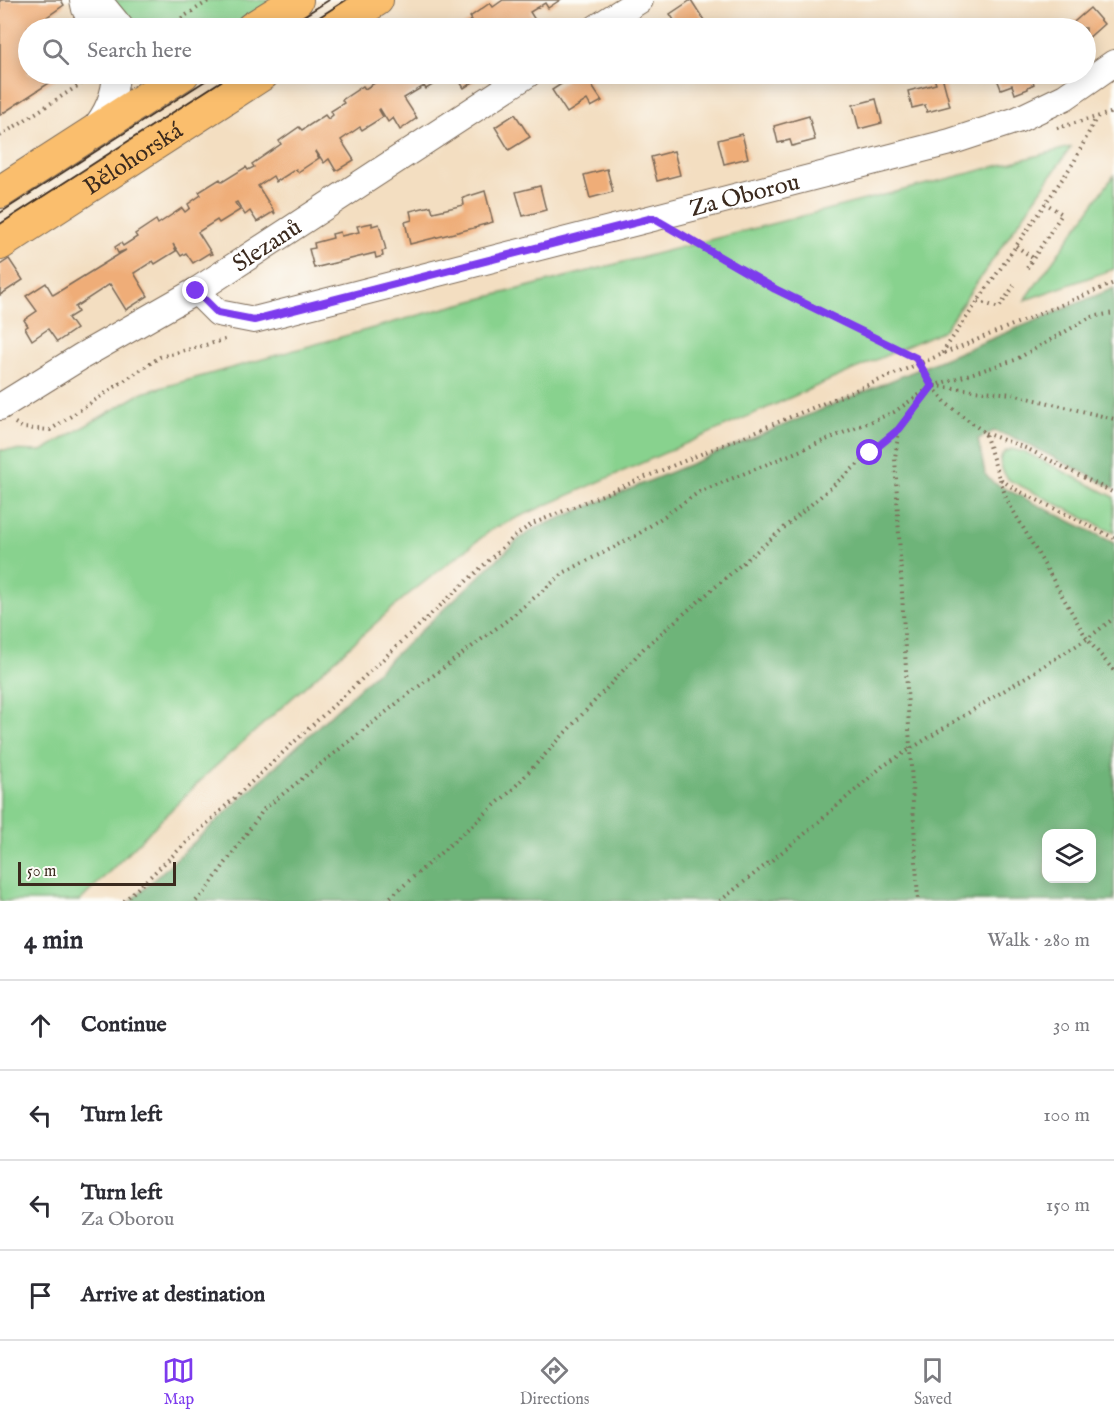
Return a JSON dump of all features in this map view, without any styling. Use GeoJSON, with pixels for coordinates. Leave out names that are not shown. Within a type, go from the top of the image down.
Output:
{"type":"FeatureCollection","features":[{"type":"Feature","properties":{"kind":"main road"},"geometry":{"type":"LineString","coordinates":[[268,18],[297,0]]}},
{"type":"Feature","properties":{"kind":"main road"},"geometry":{"type":"LineString","coordinates":[[349,18],[377,0]]}},
{"type":"Feature","properties":{"kind":"main road","name":"Bělohorská"},"geometry":{"type":"LineString","coordinates":[[0,192],[168,84]]}},
{"type":"Feature","properties":{"kind":"main road","name":"Bělohorská"},"geometry":{"type":"LineString","coordinates":[[0,244],[248,84]]}},
{"type":"Feature","properties":{"kind":"street"},"geometry":{"type":"LineString","coordinates":[[83,0],[90,18]]}},
{"type":"Feature","properties":{"kind":"street"},"geometry":{"type":"LineString","coordinates":[[98,0],[113,18]]}},
{"type":"Feature","properties":{"kind":"street"},"geometry":{"type":"LineString","coordinates":[[612,18],[640,0]]}},
{"type":"Feature","properties":{"kind":"street","name":"Za Oborou"},"geometry":{"type":"LineString","coordinates":[[1096,76],[1114,63]]}},
{"type":"Feature","properties":{"kind":"street"},"geometry":{"type":"LineString","coordinates":[[90,134],[108,109],[114,84]]}},
{"type":"Feature","properties":{"kind":"street","name":"Slezanů"},"geometry":{"type":"LineString","coordinates":[[6,413],[82,356],[196,291],[513,84]]}},
{"type":"Feature","properties":{"kind":"street","name":"Za Oborou"},"geometry":{"type":"LineString","coordinates":[[196,291],[218,313],[254,320],[950,142],[1017,120],[1065,98],[1085,84]]}},
{"type":"Feature","properties":{"kind":"path"},"geometry":{"type":"LineString","coordinates":[[182,18],[210,0]]}},
{"type":"Feature","properties":{"kind":"path"},"geometry":{"type":"LineString","coordinates":[[0,136],[81,84]]}},
{"type":"Feature","properties":{"kind":"path"},"geometry":{"type":"LineString","coordinates":[[1078,123],[1114,112]]}},
{"type":"Feature","properties":{"kind":"path"},"geometry":{"type":"LineString","coordinates":[[942,353],[1074,162],[1096,118]]}},
{"type":"Feature","properties":{"kind":"path"},"geometry":{"type":"LineString","coordinates":[[1027,268],[1062,214],[1045,203]]}},
{"type":"Feature","properties":{"kind":"path"},"geometry":{"type":"LineString","coordinates":[[653,218],[775,289],[916,358],[932,386],[955,412],[985,433],[1028,449],[1114,493]]}},
{"type":"Feature","properties":{"kind":"path"},"geometry":{"type":"LineString","coordinates":[[1016,246],[1033,258]]}},
{"type":"Feature","properties":{"kind":"path"},"geometry":{"type":"LineString","coordinates":[[124,901],[516,535],[543,519],[1114,283]]}},
{"type":"Feature","properties":{"kind":"path"},"geometry":{"type":"LineString","coordinates":[[978,301],[999,308],[1016,284]]}},
{"type":"Feature","properties":{"kind":"path"},"geometry":{"type":"LineString","coordinates":[[196,901],[205,892],[264,809],[410,693],[510,618],[565,572],[634,537],[699,492],[894,412],[932,386],[1015,360],[1091,317],[1114,313]]}},
{"type":"Feature","properties":{"kind":"path"},"geometry":{"type":"LineString","coordinates":[[6,413],[22,428],[50,430],[160,357],[237,336],[254,320]]}},
{"type":"Feature","properties":{"kind":"path"},"geometry":{"type":"LineString","coordinates":[[932,386],[1012,394],[1114,419]]}},
{"type":"Feature","properties":{"kind":"path"},"geometry":{"type":"LineString","coordinates":[[386,901],[512,789],[645,648],[899,429],[932,386]]}},
{"type":"Feature","properties":{"kind":"path"},"geometry":{"type":"LineString","coordinates":[[899,429],[895,458],[918,901]]}},
{"type":"Feature","properties":{"kind":"path"},"geometry":{"type":"LineString","coordinates":[[985,433],[1006,498],[1087,639],[1114,671]]}},
{"type":"Feature","properties":{"kind":"path"},"geometry":{"type":"LineString","coordinates":[[999,478],[1013,488],[1114,538]]}},
{"type":"Feature","properties":{"kind":"path"},"geometry":{"type":"LineString","coordinates":[[720,901],[801,837],[884,766],[928,736],[1087,639],[1114,618]]}},
{"type":"Feature","properties":{"kind":"path"},"geometry":{"type":"LineString","coordinates":[[392,896],[395,901]]}},
{"type":"Feature","properties":{"kind":"green space"},"geometry":{"type":"Polygon","coordinates":[[[113,0],[267,0],[270,3],[247,18],[125,18],[113,0]]]}},
{"type":"Feature","properties":{"kind":"green space"},"geometry":{"type":"Polygon","coordinates":[[[1071,147],[944,330],[494,528],[405,597],[207,774],[80,901],[0,901],[0,450],[42,451],[142,393],[441,309],[1071,147]]]}},
{"type":"Feature","properties":{"kind":"green space"},"geometry":{"type":"Polygon","coordinates":[[[1114,175],[1114,269],[1025,300],[1114,175]]]}},
{"type":"Feature","properties":{"kind":"green space"},"geometry":{"type":"Polygon","coordinates":[[[1114,288],[1114,488],[1017,439],[994,431],[978,439],[985,474],[992,482],[1114,543],[1114,901],[131,901],[519,539],[534,529],[1114,288]]]}},
{"type":"Feature","properties":{"kind":"green space"},"geometry":{"type":"Polygon","coordinates":[[[1011,449],[1027,453],[1114,497],[1114,533],[1009,480],[1000,463],[1002,455],[1011,449]]]}},
{"type":"Feature","properties":{"kind":"building"},"geometry":{"type":"Polygon","coordinates":[[[0,0],[61,0],[64,5],[48,18],[18,18],[18,84],[48,84],[0,115],[0,0]]]}},
{"type":"Feature","properties":{"kind":"building"},"geometry":{"type":"Polygon","coordinates":[[[503,0],[560,0],[548,8],[545,3],[530,12],[534,18],[470,17],[490,3],[493,7],[503,0]]]}},
{"type":"Feature","properties":{"kind":"building"},"geometry":{"type":"Polygon","coordinates":[[[691,0],[703,18],[673,18],[670,14],[691,0]]]}},
{"type":"Feature","properties":{"kind":"building"},"geometry":{"type":"Polygon","coordinates":[[[1090,8],[1104,24],[1096,31],[1096,18],[1078,18],[1090,8]]]}},
{"type":"Feature","properties":{"kind":"building"},"geometry":{"type":"Polygon","coordinates":[[[373,84],[434,84],[426,89],[424,86],[404,98],[417,118],[400,130],[393,118],[388,122],[380,109],[383,117],[362,130],[360,127],[341,140],[354,160],[336,171],[329,159],[324,163],[316,151],[319,158],[298,172],[296,169],[276,182],[273,176],[258,186],[275,213],[274,214],[273,212],[257,222],[250,211],[245,215],[237,202],[235,203],[240,210],[219,223],[217,220],[198,232],[212,254],[209,253],[193,263],[186,253],[181,256],[173,244],[176,251],[155,264],[153,261],[134,273],[148,296],[126,310],[110,284],[75,307],[78,312],[68,318],[76,329],[57,342],[48,329],[32,340],[25,328],[28,326],[24,320],[37,311],[26,296],[46,283],[53,295],[63,289],[126,250],[118,253],[115,247],[121,243],[123,246],[137,237],[135,234],[156,220],[158,224],[182,208],[185,212],[190,208],[188,204],[201,195],[199,192],[220,179],[222,182],[246,167],[248,170],[254,167],[252,164],[281,144],[279,141],[299,127],[302,130],[325,115],[328,119],[333,115],[331,111],[344,103],[342,100],[363,86],[365,89],[373,84]]]}},
{"type":"Feature","properties":{"kind":"building"},"geometry":{"type":"Polygon","coordinates":[[[561,84],[591,84],[602,101],[591,107],[587,100],[567,113],[552,90],[561,84]]]}},
{"type":"Feature","properties":{"kind":"building"},"geometry":{"type":"Polygon","coordinates":[[[944,84],[950,106],[927,112],[925,105],[912,108],[908,91],[944,84]]]}},
{"type":"Feature","properties":{"kind":"building"},"geometry":{"type":"Polygon","coordinates":[[[999,84],[1034,84],[1015,94],[1012,85],[1001,89],[999,84]]]}},
{"type":"Feature","properties":{"kind":"building"},"geometry":{"type":"Polygon","coordinates":[[[876,99],[882,123],[859,129],[853,105],[876,99]]]}},
{"type":"Feature","properties":{"kind":"building"},"geometry":{"type":"Polygon","coordinates":[[[515,114],[530,137],[509,150],[495,127],[515,114]]]}},
{"type":"Feature","properties":{"kind":"building"},"geometry":{"type":"Polygon","coordinates":[[[809,116],[815,140],[792,146],[790,140],[778,143],[774,126],[809,116]]]}},
{"type":"Feature","properties":{"kind":"building"},"geometry":{"type":"Polygon","coordinates":[[[742,134],[748,158],[724,164],[718,140],[742,134]]]}},
{"type":"Feature","properties":{"kind":"building"},"geometry":{"type":"Polygon","coordinates":[[[674,151],[680,175],[657,181],[651,157],[674,151]]]}},
{"type":"Feature","properties":{"kind":"building"},"geometry":{"type":"Polygon","coordinates":[[[607,169],[613,192],[590,198],[584,175],[607,169]]]}},
{"type":"Feature","properties":{"kind":"building"},"geometry":{"type":"Polygon","coordinates":[[[540,186],[546,210],[523,216],[516,192],[540,186]]]}},
{"type":"Feature","properties":{"kind":"building"},"geometry":{"type":"Polygon","coordinates":[[[485,191],[493,222],[410,244],[405,222],[412,220],[410,211],[431,206],[433,212],[464,205],[463,198],[485,191]]]}},
{"type":"Feature","properties":{"kind":"building"},"geometry":{"type":"Polygon","coordinates":[[[372,223],[372,226],[379,224],[380,227],[386,250],[382,251],[383,256],[376,258],[375,253],[314,268],[309,249],[315,248],[314,243],[333,238],[332,234],[340,232],[341,236],[359,232],[357,226],[372,223]]]}},
{"type":"Feature","properties":{"kind":"building"},"geometry":{"type":"Polygon","coordinates":[[[9,259],[23,280],[0,295],[0,265],[9,259]]]}},
{"type":"Feature","properties":{"kind":"tram line"},"geometry":{"type":"LineString","coordinates":[[301,18],[329,0]]}},
{"type":"Feature","properties":{"kind":"tram line"},"geometry":{"type":"LineString","coordinates":[[318,18],[346,0]]}},
{"type":"Feature","properties":{"kind":"tram line"},"geometry":{"type":"LineString","coordinates":[[0,213],[200,84]]}},
{"type":"Feature","properties":{"kind":"tram line"},"geometry":{"type":"LineString","coordinates":[[0,224],[217,84]]}},
{"type":"Feature","properties":{"kind":"route"},"geometry":{"type":"LineString","coordinates":[[196,291],[218,313],[254,320],[653,218],[775,289],[916,358],[932,386],[899,429],[870,453]]}}]}
